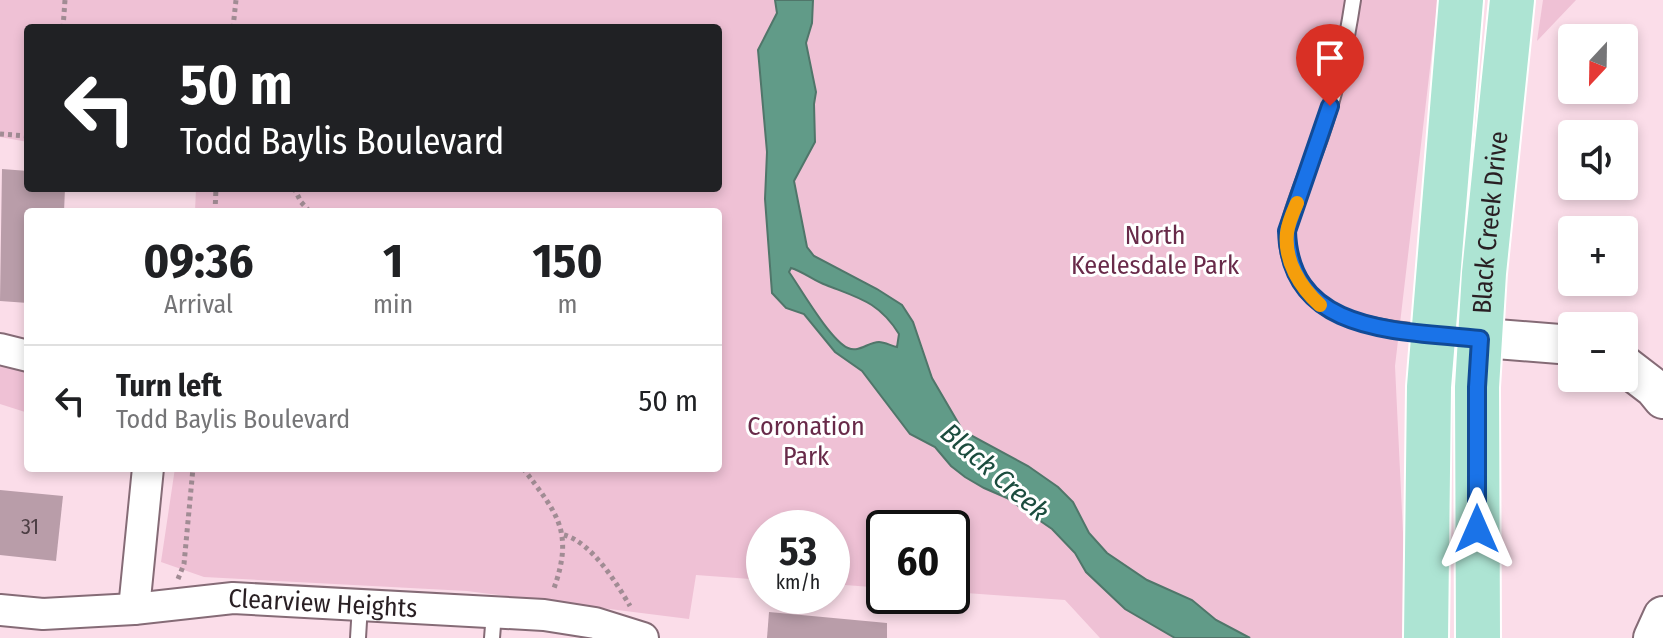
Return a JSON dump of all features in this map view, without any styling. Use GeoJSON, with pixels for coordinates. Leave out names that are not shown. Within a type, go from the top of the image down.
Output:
{"type":"FeatureCollection","features":[{"type":"Feature","properties":{"kind":"main road","name":"Black Creek Drive"},"geometry":{"type":"LineString","coordinates":[[1426,638],[1429,387],[1461,0]]}},
{"type":"Feature","properties":{"kind":"main road","name":"Black Creek Drive"},"geometry":{"type":"LineString","coordinates":[[1478,638],[1477,387],[1512,0]]}},
{"type":"Feature","properties":{"kind":"street"},"geometry":{"type":"LineString","coordinates":[[1434,334],[1558,344]]}},
{"type":"Feature","properties":{"kind":"street"},"geometry":{"type":"LineString","coordinates":[[0,349],[24,355]]}},
{"type":"Feature","properties":{"kind":"street"},"geometry":{"type":"LineString","coordinates":[[1638,376],[1663,399]]}},
{"type":"Feature","properties":{"kind":"street"},"geometry":{"type":"LineString","coordinates":[[134,609],[148,472]]}},
{"type":"Feature","properties":{"kind":"street","name":"Clearview Heights"},"geometry":{"type":"LineString","coordinates":[[0,610],[43,614],[134,609],[233,598],[360,605],[493,625],[544,615],[638,628]]}},
{"type":"Feature","properties":{"kind":"street"},"geometry":{"type":"LineString","coordinates":[[1653,638],[1663,616]]}},
{"type":"Feature","properties":{"kind":"lane"},"geometry":{"type":"LineString","coordinates":[[1353,0],[1344,55],[1322,132],[1287,231],[1287,251],[1306,293],[1323,307],[1363,324],[1434,334]]}},
{"type":"Feature","properties":{"kind":"lane"},"geometry":{"type":"LineString","coordinates":[[358,638],[360,605]]}},
{"type":"Feature","properties":{"kind":"path"},"geometry":{"type":"LineString","coordinates":[[63,24],[65,0]]}},
{"type":"Feature","properties":{"kind":"path"},"geometry":{"type":"LineString","coordinates":[[233,24],[236,0]]}},
{"type":"Feature","properties":{"kind":"path"},"geometry":{"type":"LineString","coordinates":[[0,134],[24,136]]}},
{"type":"Feature","properties":{"kind":"path"},"geometry":{"type":"LineString","coordinates":[[178,580],[184,564],[193,472]]}},
{"type":"Feature","properties":{"kind":"path"},"geometry":{"type":"LineString","coordinates":[[526,472],[558,517],[564,535],[559,571],[548,603]]}},
{"type":"Feature","properties":{"kind":"path"},"geometry":{"type":"LineString","coordinates":[[564,535],[573,538],[608,571],[630,606],[638,628]]}},
{"type":"Feature","properties":{"kind":"green space","name":"North Keelesdale Park"},"geometry":{"type":"Polygon","coordinates":[[[0,0],[1438,0],[1395,366],[1408,638],[1250,638],[1235,630],[1125,609],[1175,638],[1100,638],[1065,600],[970,593],[970,510],[866,510],[866,587],[850,585],[850,510],[746,510],[746,579],[696,575],[689,619],[467,591],[204,577],[161,562],[174,472],[722,472],[722,208],[195,208],[196,192],[722,192],[722,24],[24,24],[24,141],[0,137],[0,0]]]}},
{"type":"Feature","properties":{"kind":"green space"},"geometry":{"type":"Polygon","coordinates":[[[1543,0],[1576,0],[1537,41],[1543,0]]]}},
{"type":"Feature","properties":{"kind":"green space"},"geometry":{"type":"Polygon","coordinates":[[[0,365],[24,371],[24,412],[0,404],[0,365]]]}},
{"type":"Feature","properties":{"kind":"water","name":"Black Creek"},"geometry":{"type":"Polygon","coordinates":[[[775,0],[813,0],[812,23],[806,43],[816,92],[815,142],[794,181],[807,247],[814,256],[902,305],[913,322],[932,378],[963,431],[1028,466],[1058,487],[1073,502],[1089,533],[1107,553],[1147,580],[1192,600],[1216,620],[1250,638],[1175,638],[1125,609],[1086,572],[1075,553],[1052,529],[1007,498],[965,477],[935,447],[910,434],[862,371],[835,352],[804,314],[786,308],[772,293],[765,199],[767,152],[758,50],[777,13],[775,0]],[[791,268],[789,272],[841,343],[852,349],[879,342],[897,347],[899,334],[876,308],[791,268]]]}},
{"type":"Feature","properties":{"kind":"building"},"geometry":{"type":"Polygon","coordinates":[[[2,169],[24,171],[24,192],[65,192],[64,208],[24,208],[24,303],[0,301],[2,169]]]}},
{"type":"Feature","properties":{"kind":"building"},"geometry":{"type":"Polygon","coordinates":[[[0,490],[63,496],[56,561],[0,555],[0,490]]]}},
{"type":"Feature","properties":{"kind":"building"},"geometry":{"type":"Polygon","coordinates":[[[769,614],[887,623],[887,638],[767,638],[769,614]]]}},
{"type":"Feature","properties":{"kind":"slow traffic"},"geometry":{"type":"LineString","coordinates":[[1297,203],[1287,231],[1287,251],[1306,293],[1320,305]]}},
{"type":"Feature","properties":{"kind":"route"},"geometry":{"type":"LineString","coordinates":[[1330,106],[1287,231],[1287,251],[1306,293],[1342,317],[1363,324],[1480,339],[1477,529]]}},
{"type":"Feature","properties":{"kind":"park label","name":"Coronation Park"},"geometry":{"type":"Point","coordinates":[806,441]}}]}
